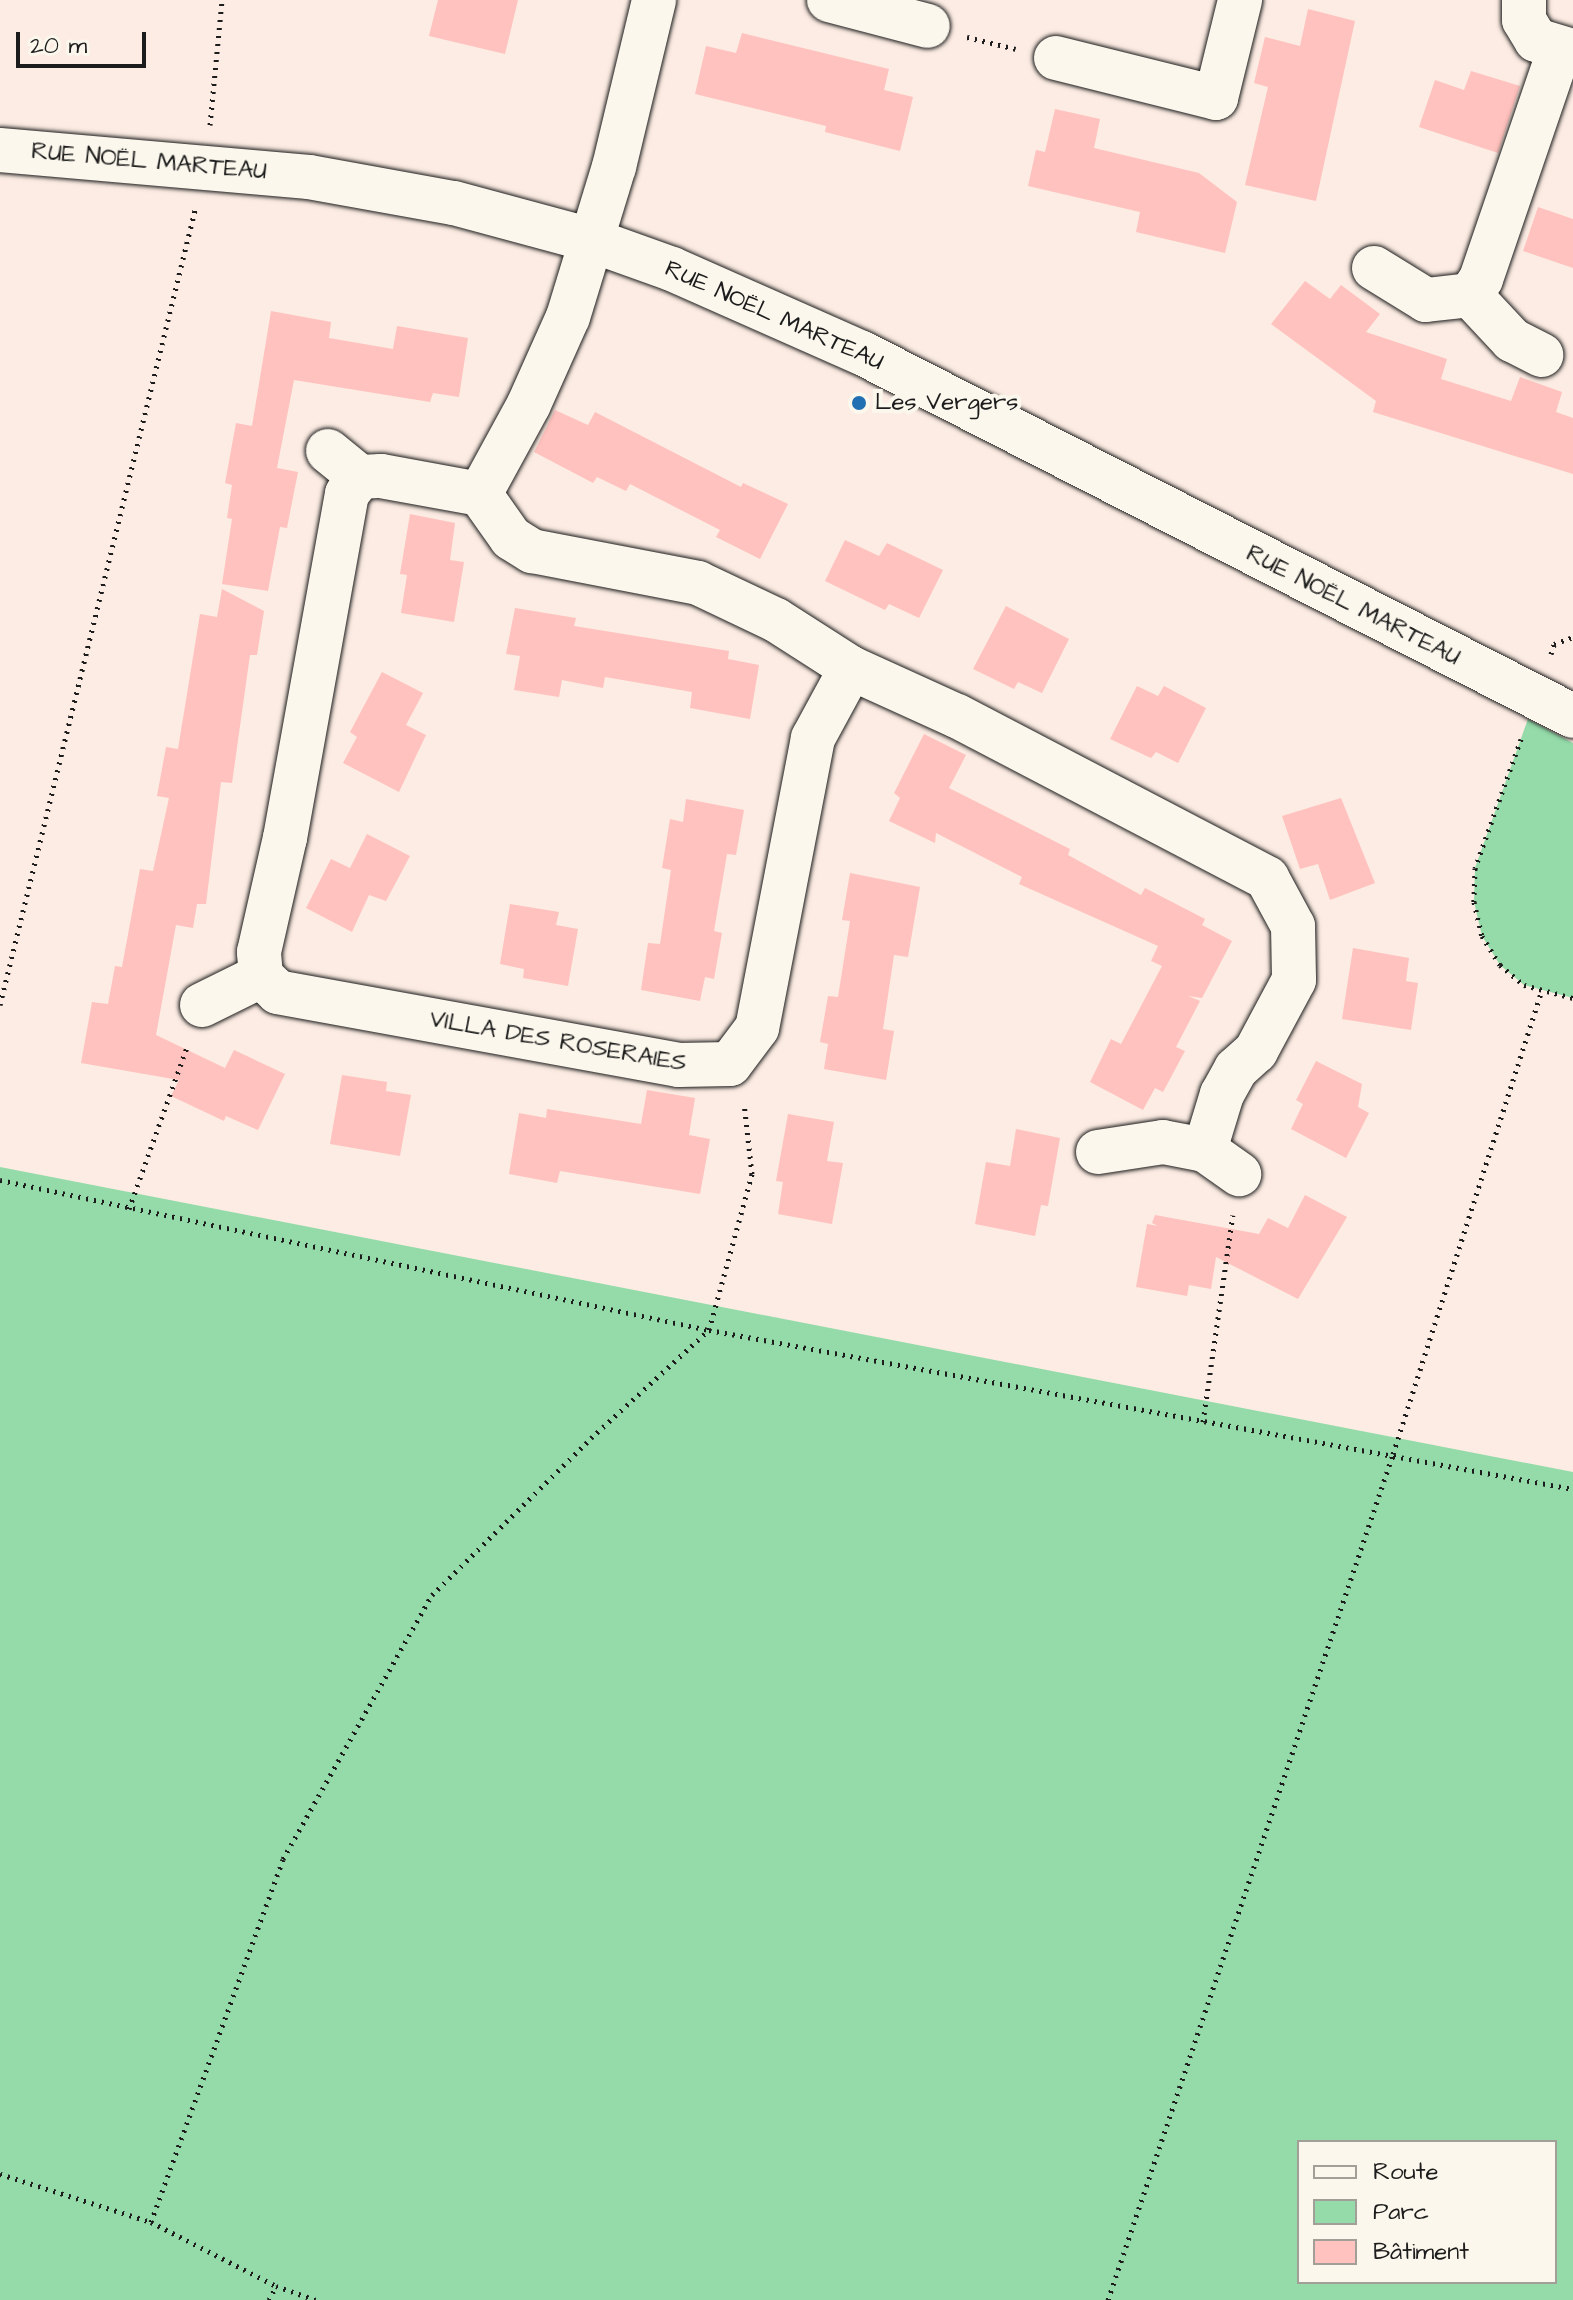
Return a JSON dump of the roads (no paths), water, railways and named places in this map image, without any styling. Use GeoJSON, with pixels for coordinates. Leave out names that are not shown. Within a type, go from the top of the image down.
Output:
{"type":"FeatureCollection","features":[{"type":"Feature","properties":{"kind":"street"},"geometry":{"type":"LineString","coordinates":[[480,494],[529,404],[568,317],[614,167],[654,0]]}},
{"type":"Feature","properties":{"kind":"street"},"geometry":{"type":"LineString","coordinates":[[829,0],[928,26]]}},
{"type":"Feature","properties":{"kind":"street"},"geometry":{"type":"LineString","coordinates":[[1056,58],[1216,98],[1240,0]]}},
{"type":"Feature","properties":{"kind":"street"},"geometry":{"type":"LineString","coordinates":[[1374,268],[1426,300],[1448,302],[1470,295],[1481,279],[1566,51],[1536,40],[1528,29],[1524,0]]}},
{"type":"Feature","properties":{"kind":"street","name":"RUE NOËL MARTEAU"},"geometry":{"type":"LineString","coordinates":[[0,150],[309,177],[454,203],[591,240],[672,269],[862,353],[1554,708]]}},
{"type":"Feature","properties":{"kind":"street"},"geometry":{"type":"LineString","coordinates":[[1470,295],[1512,340],[1541,355]]}},
{"type":"Feature","properties":{"kind":"street"},"geometry":{"type":"LineString","coordinates":[[202,1005],[261,976],[259,952],[285,838],[347,494],[344,464],[480,494],[511,538],[532,551],[698,583],[776,620],[851,668],[985,731],[1267,878],[1293,926],[1294,980],[1256,1051],[1236,1069],[1222,1094],[1222,1162],[1163,1142],[1098,1152]]}},
{"type":"Feature","properties":{"kind":"street","name":"VILLA DES ROSERAIES"},"geometry":{"type":"LineString","coordinates":[[261,976],[278,992],[679,1065],[730,1064],[757,1028],[813,738],[825,708],[851,668]]}},
{"type":"Feature","properties":{"kind":"place","name":"Les Vergers"},"geometry":{"type":"Point","coordinates":[859,403]}}]}
